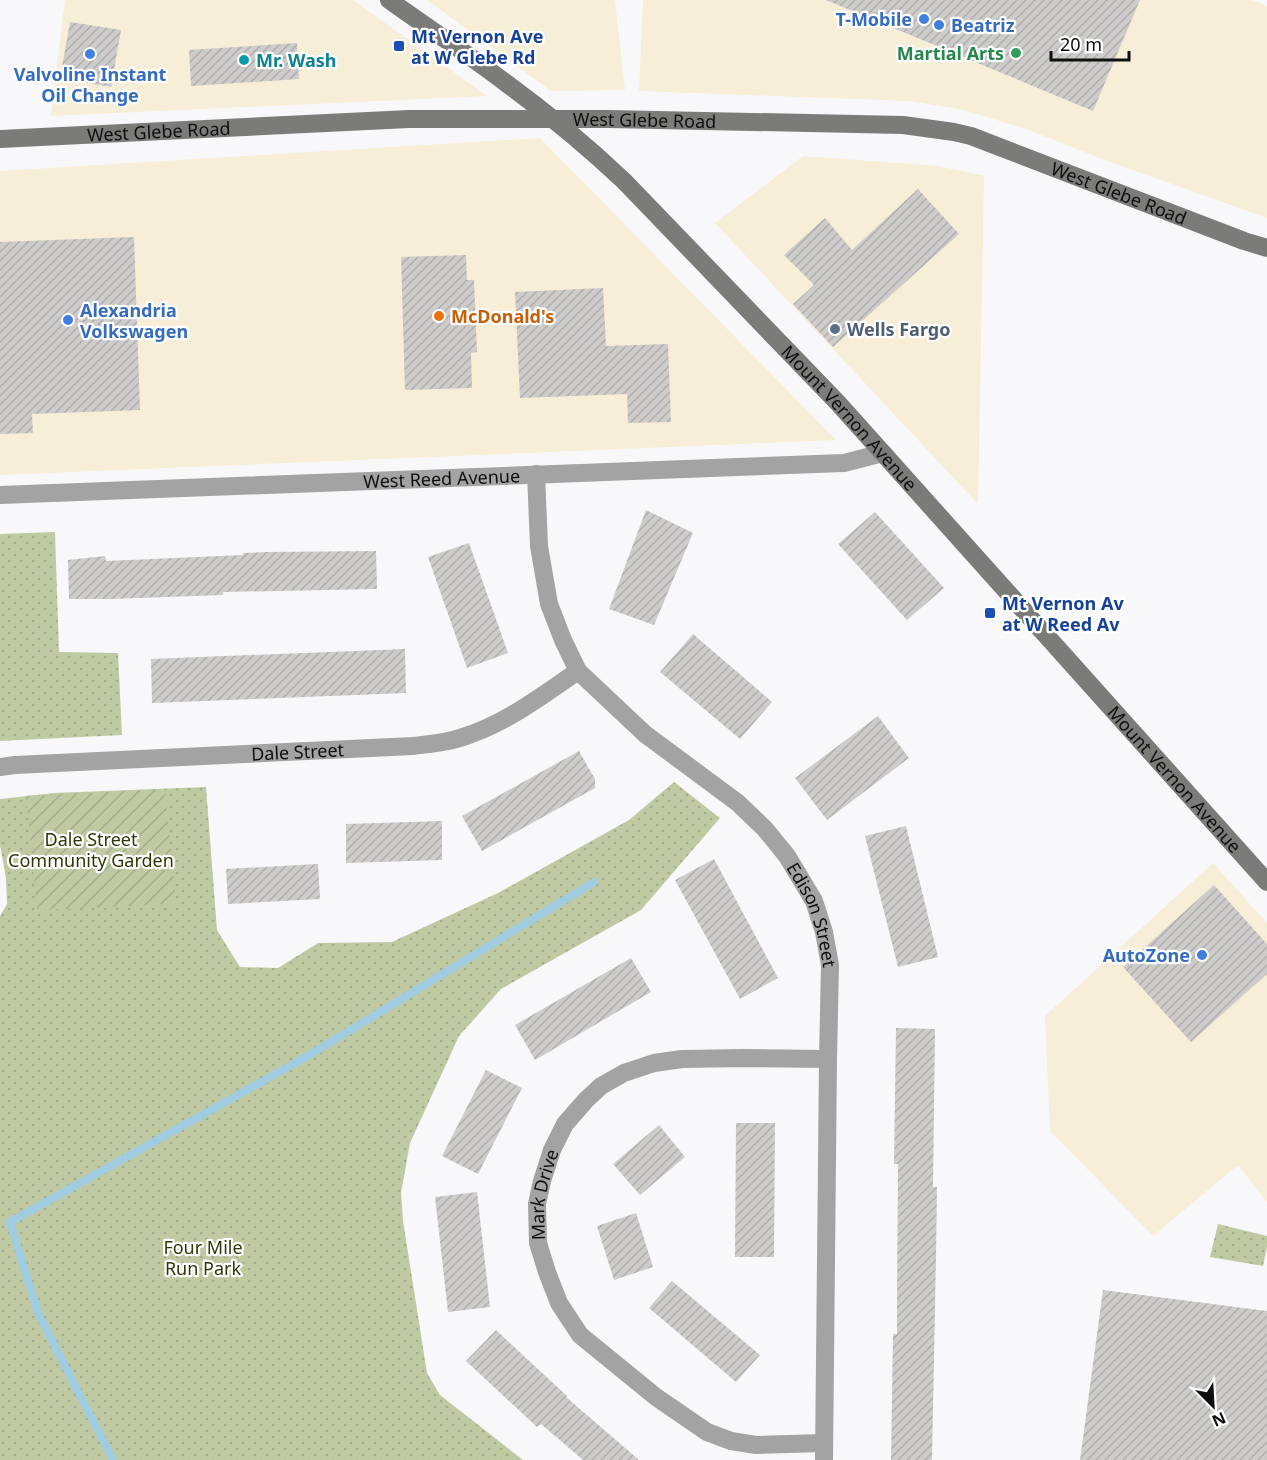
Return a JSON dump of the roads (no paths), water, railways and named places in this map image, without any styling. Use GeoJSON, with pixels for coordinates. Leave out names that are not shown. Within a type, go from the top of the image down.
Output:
{"type":"FeatureCollection","features":[{"type":"Feature","properties":{"kind":"main road","name":"Mount Vernon Avenue"},"geometry":{"type":"LineString","coordinates":[[389,0],[505,81],[600,158],[624,181],[838,403],[1267,882]]}},
{"type":"Feature","properties":{"kind":"main road","name":"West Glebe Road"},"geometry":{"type":"LineString","coordinates":[[0,139],[409,119],[739,121],[903,125],[971,136],[1267,248]]}},
{"type":"Feature","properties":{"kind":"street","name":"West Reed Avenue"},"geometry":{"type":"LineString","coordinates":[[0,495],[844,463],[883,453]]}},
{"type":"Feature","properties":{"kind":"street","name":"Edison Street"},"geometry":{"type":"LineString","coordinates":[[536,474],[539,546],[549,604],[578,671],[645,734],[738,803],[765,829],[787,856],[814,902],[824,932],[831,965],[824,1451]]}},
{"type":"Feature","properties":{"kind":"street","name":"Dale Street"},"geometry":{"type":"LineString","coordinates":[[0,767],[390,747],[458,739],[489,728],[519,711],[578,671]]}},
{"type":"Feature","properties":{"kind":"street","name":"Mark Drive"},"geometry":{"type":"LineString","coordinates":[[824,1451],[731,1441],[707,1432],[656,1397],[580,1335],[558,1303],[547,1272],[538,1243],[537,1204],[552,1150],[566,1124],[601,1086],[624,1073],[654,1063],[682,1059],[828,1059]]}},
{"type":"Feature","properties":{"kind":"waterway"},"geometry":{"type":"LineString","coordinates":[[113,1460],[38,1313],[10,1222],[306,1057],[594,882]]}},
{"type":"Feature","properties":{"kind":"place","name":"T-Mobile"},"geometry":{"type":"Point","coordinates":[924,19]}},
{"type":"Feature","properties":{"kind":"place","name":"Beatriz"},"geometry":{"type":"Point","coordinates":[939,25]}},
{"type":"Feature","properties":{"kind":"place","name":"Mt Vernon Ave at W Glebe Rd"},"geometry":{"type":"Point","coordinates":[399,46]}},
{"type":"Feature","properties":{"kind":"place","name":"Martial Arts"},"geometry":{"type":"Point","coordinates":[1016,53]}},
{"type":"Feature","properties":{"kind":"place","name":"Valvoline Instant Oil Change"},"geometry":{"type":"Point","coordinates":[90,54]}},
{"type":"Feature","properties":{"kind":"place","name":"Mr. Wash"},"geometry":{"type":"Point","coordinates":[244,60]}},
{"type":"Feature","properties":{"kind":"place","name":"McDonald's"},"geometry":{"type":"Point","coordinates":[439,316]}},
{"type":"Feature","properties":{"kind":"place","name":"Alexandria Volkswagen"},"geometry":{"type":"Point","coordinates":[68,320]}},
{"type":"Feature","properties":{"kind":"place","name":"Wells Fargo"},"geometry":{"type":"Point","coordinates":[835,329]}},
{"type":"Feature","properties":{"kind":"place","name":"Mt Vernon Av at W Reed Av"},"geometry":{"type":"Point","coordinates":[990,613]}},
{"type":"Feature","properties":{"kind":"place","name":"AutoZone"},"geometry":{"type":"Point","coordinates":[1202,955]}},
{"type":"Feature","properties":{"kind":"park label","name":"Dale Street Community Garden"},"geometry":{"type":"Point","coordinates":[91,849]}},
{"type":"Feature","properties":{"kind":"park label","name":"Four Mile Run Park"},"geometry":{"type":"Point","coordinates":[203,1257]}}]}
